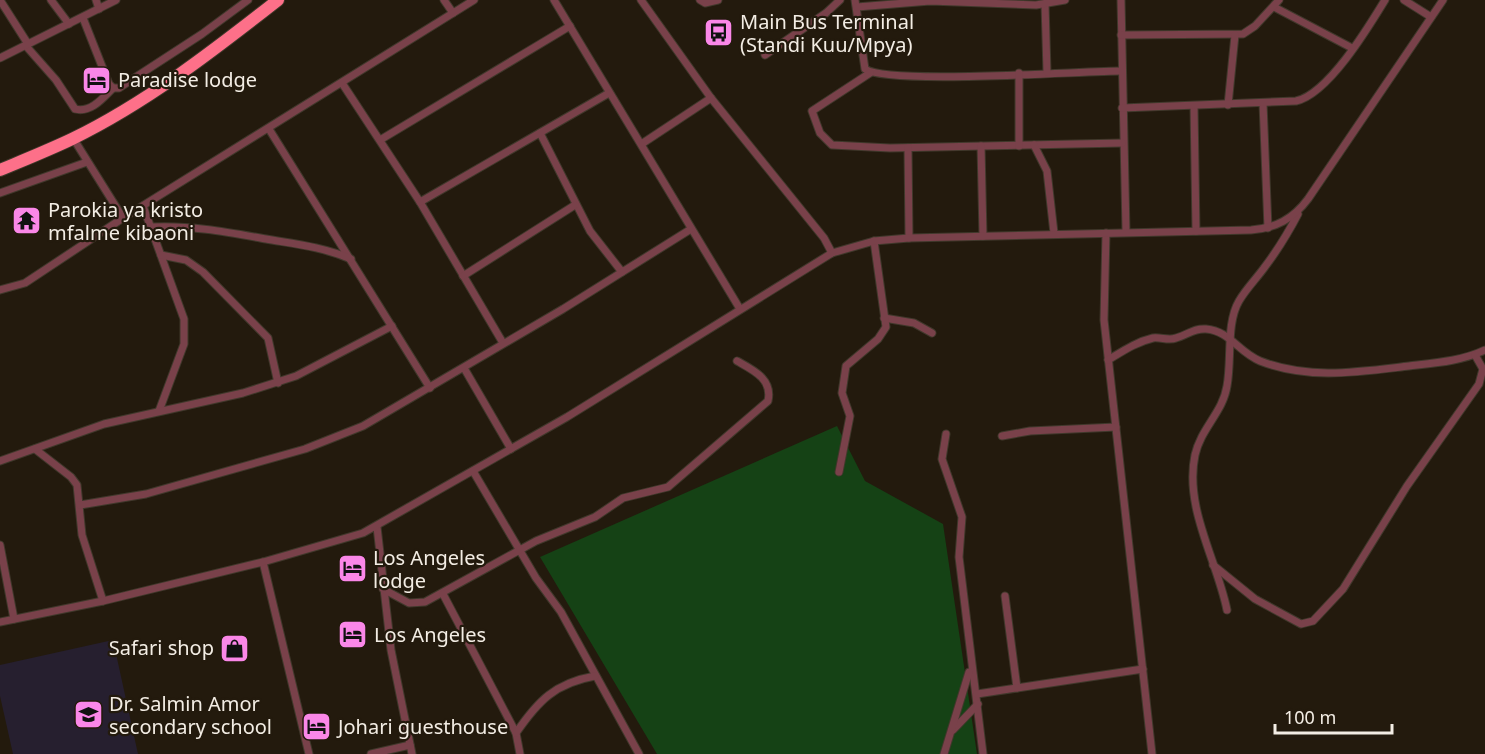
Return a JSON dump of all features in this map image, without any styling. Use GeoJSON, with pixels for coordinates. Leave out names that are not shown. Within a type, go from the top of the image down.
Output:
{"type":"FeatureCollection","features":[{"type":"Feature","properties":{"kind":"highway"},"geometry":{"type":"LineString","coordinates":[[0,170],[73,138],[202,59],[278,0]]}},
{"type":"Feature","properties":{"kind":"street"},"geometry":{"type":"LineString","coordinates":[[0,0],[27,45],[56,80],[75,109],[87,109],[100,101],[113,88],[119,88],[139,76],[248,0]]}},
{"type":"Feature","properties":{"kind":"street"},"geometry":{"type":"LineString","coordinates":[[51,0],[69,24]]}},
{"type":"Feature","properties":{"kind":"street"},"geometry":{"type":"LineString","coordinates":[[96,0],[99,9]]}},
{"type":"Feature","properties":{"kind":"street"},"geometry":{"type":"LineString","coordinates":[[0,58],[116,0]]}},
{"type":"Feature","properties":{"kind":"street"},"geometry":{"type":"LineString","coordinates":[[444,0],[453,14]]}},
{"type":"Feature","properties":{"kind":"street"},"geometry":{"type":"LineString","coordinates":[[0,290],[25,283],[123,218],[270,129],[407,39],[474,0]]}},
{"type":"Feature","properties":{"kind":"street"},"geometry":{"type":"LineString","coordinates":[[554,0],[609,93],[643,143],[691,229],[740,309]]}},
{"type":"Feature","properties":{"kind":"street"},"geometry":{"type":"LineString","coordinates":[[641,0],[711,98],[824,238],[832,253]]}},
{"type":"Feature","properties":{"kind":"street"},"geometry":{"type":"LineString","coordinates":[[700,0],[705,3],[718,0]]}},
{"type":"Feature","properties":{"kind":"street"},"geometry":{"type":"LineString","coordinates":[[765,55],[826,13],[840,0]]}},
{"type":"Feature","properties":{"kind":"street"},"geometry":{"type":"LineString","coordinates":[[1065,0],[1045,4],[938,0],[856,3],[864,65],[870,73],[879,75],[929,76],[1122,70]]}},
{"type":"Feature","properties":{"kind":"street"},"geometry":{"type":"LineString","coordinates":[[1121,0],[1125,231]]}},
{"type":"Feature","properties":{"kind":"street"},"geometry":{"type":"LineString","coordinates":[[1121,35],[1235,35],[1255,26],[1278,0]]}},
{"type":"Feature","properties":{"kind":"street"},"geometry":{"type":"LineString","coordinates":[[1122,108],[1263,103],[1296,101],[1309,97],[1324,86],[1385,0]]}},
{"type":"Feature","properties":{"kind":"street"},"geometry":{"type":"LineString","coordinates":[[1404,0],[1431,17]]}},
{"type":"Feature","properties":{"kind":"street"},"geometry":{"type":"LineString","coordinates":[[1227,610],[1196,497],[1194,467],[1205,426],[1224,402],[1231,364],[1232,321],[1239,301],[1278,249],[1298,213],[1344,149],[1443,0]]}},
{"type":"Feature","properties":{"kind":"street"},"geometry":{"type":"LineString","coordinates":[[1045,4],[1047,72]]}},
{"type":"Feature","properties":{"kind":"street"},"geometry":{"type":"LineString","coordinates":[[1274,7],[1352,48]]}},
{"type":"Feature","properties":{"kind":"street"},"geometry":{"type":"LineString","coordinates":[[83,18],[113,88]]}},
{"type":"Feature","properties":{"kind":"street"},"geometry":{"type":"LineString","coordinates":[[380,140],[570,26]]}},
{"type":"Feature","properties":{"kind":"street"},"geometry":{"type":"LineString","coordinates":[[1228,105],[1235,35]]}},
{"type":"Feature","properties":{"kind":"street"},"geometry":{"type":"LineString","coordinates":[[870,73],[814,108],[811,115],[813,122],[832,145],[908,148],[1122,143]]}},
{"type":"Feature","properties":{"kind":"street"},"geometry":{"type":"LineString","coordinates":[[1019,73],[1019,146]]}},
{"type":"Feature","properties":{"kind":"street"},"geometry":{"type":"LineString","coordinates":[[342,83],[420,202],[503,343]]}},
{"type":"Feature","properties":{"kind":"street"},"geometry":{"type":"LineString","coordinates":[[420,202],[609,93]]}},
{"type":"Feature","properties":{"kind":"street"},"geometry":{"type":"LineString","coordinates":[[643,143],[711,98]]}},
{"type":"Feature","properties":{"kind":"street"},"geometry":{"type":"LineString","coordinates":[[1263,103],[1268,228]]}},
{"type":"Feature","properties":{"kind":"street"},"geometry":{"type":"LineString","coordinates":[[1194,106],[1196,231]]}},
{"type":"Feature","properties":{"kind":"street"},"geometry":{"type":"LineString","coordinates":[[270,129],[430,388]]}},
{"type":"Feature","properties":{"kind":"street"},"geometry":{"type":"LineString","coordinates":[[540,133],[590,231],[622,272]]}},
{"type":"Feature","properties":{"kind":"street"},"geometry":{"type":"LineString","coordinates":[[73,138],[123,218]]}},
{"type":"Feature","properties":{"kind":"street"},"geometry":{"type":"LineString","coordinates":[[1034,145],[1047,171],[1054,233]]}},
{"type":"Feature","properties":{"kind":"street"},"geometry":{"type":"LineString","coordinates":[[981,146],[983,236]]}},
{"type":"Feature","properties":{"kind":"street"},"geometry":{"type":"LineString","coordinates":[[908,148],[909,238]]}},
{"type":"Feature","properties":{"kind":"street"},"geometry":{"type":"LineString","coordinates":[[0,193],[87,162]]}},
{"type":"Feature","properties":{"kind":"street"},"geometry":{"type":"LineString","coordinates":[[463,276],[575,204]]}},
{"type":"Feature","properties":{"kind":"street"},"geometry":{"type":"LineString","coordinates":[[143,206],[179,304],[185,334],[159,411]]}},
{"type":"Feature","properties":{"kind":"street"},"geometry":{"type":"LineString","coordinates":[[0,622],[103,601],[263,562],[319,547],[377,527],[511,449],[832,253],[874,241],[909,238],[1268,228],[1298,213]]}},
{"type":"Feature","properties":{"kind":"street"},"geometry":{"type":"LineString","coordinates":[[151,227],[188,226],[246,234],[307,244],[351,259]]}},
{"type":"Feature","properties":{"kind":"street"},"geometry":{"type":"LineString","coordinates":[[80,505],[146,494],[305,449],[363,426],[464,368],[691,229]]}},
{"type":"Feature","properties":{"kind":"street"},"geometry":{"type":"LineString","coordinates":[[1106,233],[1103,290],[1108,360],[1151,754]]}},
{"type":"Feature","properties":{"kind":"street"},"geometry":{"type":"LineString","coordinates":[[839,472],[850,416],[842,386],[846,366],[886,331],[874,241]]}},
{"type":"Feature","properties":{"kind":"street"},"geometry":{"type":"LineString","coordinates":[[160,255],[186,260],[203,272],[268,338],[278,382]]}},
{"type":"Feature","properties":{"kind":"street"},"geometry":{"type":"LineString","coordinates":[[884,318],[914,323],[932,333]]}},
{"type":"Feature","properties":{"kind":"street"},"geometry":{"type":"LineString","coordinates":[[0,461],[89,428],[243,393],[278,382],[310,370],[392,326]]}},
{"type":"Feature","properties":{"kind":"street"},"geometry":{"type":"LineString","coordinates":[[1108,360],[1141,341],[1155,338],[1174,339],[1192,330],[1212,330],[1231,338],[1242,351],[1258,360],[1304,372],[1360,372],[1433,363],[1475,355],[1485,350]]}},
{"type":"Feature","properties":{"kind":"street"},"geometry":{"type":"LineString","coordinates":[[1213,565],[1274,610],[1301,624],[1313,621],[1343,589],[1407,486],[1479,384],[1483,369],[1475,355]]}},
{"type":"Feature","properties":{"kind":"street"},"geometry":{"type":"LineString","coordinates":[[382,589],[409,603],[425,602],[520,550],[595,517],[624,498],[668,487],[764,405],[769,395],[768,385],[762,377],[737,361]]}},
{"type":"Feature","properties":{"kind":"street"},"geometry":{"type":"LineString","coordinates":[[464,368],[511,449]]}},
{"type":"Feature","properties":{"kind":"street"},"geometry":{"type":"LineString","coordinates":[[1002,436],[1030,430],[1116,427]]}},
{"type":"Feature","properties":{"kind":"street"},"geometry":{"type":"LineString","coordinates":[[946,434],[943,466],[962,517],[959,557],[983,754]]}},
{"type":"Feature","properties":{"kind":"street"},"geometry":{"type":"LineString","coordinates":[[35,449],[74,481],[80,505],[85,548],[103,601]]}},
{"type":"Feature","properties":{"kind":"street"},"geometry":{"type":"LineString","coordinates":[[473,471],[520,550],[561,612],[594,676],[639,754]]}},
{"type":"Feature","properties":{"kind":"street"},"geometry":{"type":"LineString","coordinates":[[377,527],[382,589],[412,754]]}},
{"type":"Feature","properties":{"kind":"street"},"geometry":{"type":"LineString","coordinates":[[0,545],[14,619]]}},
{"type":"Feature","properties":{"kind":"street"},"geometry":{"type":"LineString","coordinates":[[263,562],[309,754]]}},
{"type":"Feature","properties":{"kind":"street"},"geometry":{"type":"LineString","coordinates":[[443,594],[516,733],[520,754]]}},
{"type":"Feature","properties":{"kind":"street"},"geometry":{"type":"LineString","coordinates":[[1005,596],[1017,688]]}},
{"type":"Feature","properties":{"kind":"street"},"geometry":{"type":"LineString","coordinates":[[977,694],[1143,669]]}},
{"type":"Feature","properties":{"kind":"street"},"geometry":{"type":"LineString","coordinates":[[944,754],[969,672]]}},
{"type":"Feature","properties":{"kind":"street"},"geometry":{"type":"LineString","coordinates":[[516,733],[532,709],[554,690],[569,682],[594,676]]}},
{"type":"Feature","properties":{"kind":"street"},"geometry":{"type":"LineString","coordinates":[[950,733],[978,704]]}},
{"type":"Feature","properties":{"kind":"street"},"geometry":{"type":"LineString","coordinates":[[371,754],[410,745]]}},
{"type":"Feature","properties":{"kind":"shaded area"},"geometry":{"type":"Polygon","coordinates":[[[113,640],[138,754],[13,754],[0,696],[0,665],[113,640]]]}},
{"type":"Feature","properties":{"kind":"green space"},"geometry":{"type":"Polygon","coordinates":[[[837,426],[865,481],[943,524],[977,754],[657,754],[540,557],[837,426]]]}},
{"type":"Feature","properties":{"kind":"place","name":"Main Bus Terminal (Standi Kuu/Mpya)"},"geometry":{"type":"Point","coordinates":[719,33]}},
{"type":"Feature","properties":{"kind":"place","name":"Paradise lodge"},"geometry":{"type":"Point","coordinates":[97,80]}},
{"type":"Feature","properties":{"kind":"place","name":"Parokia ya kristo mfalme kibaoni"},"geometry":{"type":"Point","coordinates":[27,221]}},
{"type":"Feature","properties":{"kind":"place","name":"Los Angeles lodge"},"geometry":{"type":"Point","coordinates":[352,569]}},
{"type":"Feature","properties":{"kind":"place","name":"Los Angeles"},"geometry":{"type":"Point","coordinates":[353,635]}},
{"type":"Feature","properties":{"kind":"place","name":"Safari shop"},"geometry":{"type":"Point","coordinates":[235,648]}},
{"type":"Feature","properties":{"kind":"place","name":"Dr. Salmin Amor secondary school"},"geometry":{"type":"Point","coordinates":[88,715]}},
{"type":"Feature","properties":{"kind":"place","name":"Johari guesthouse"},"geometry":{"type":"Point","coordinates":[317,727]}}]}
